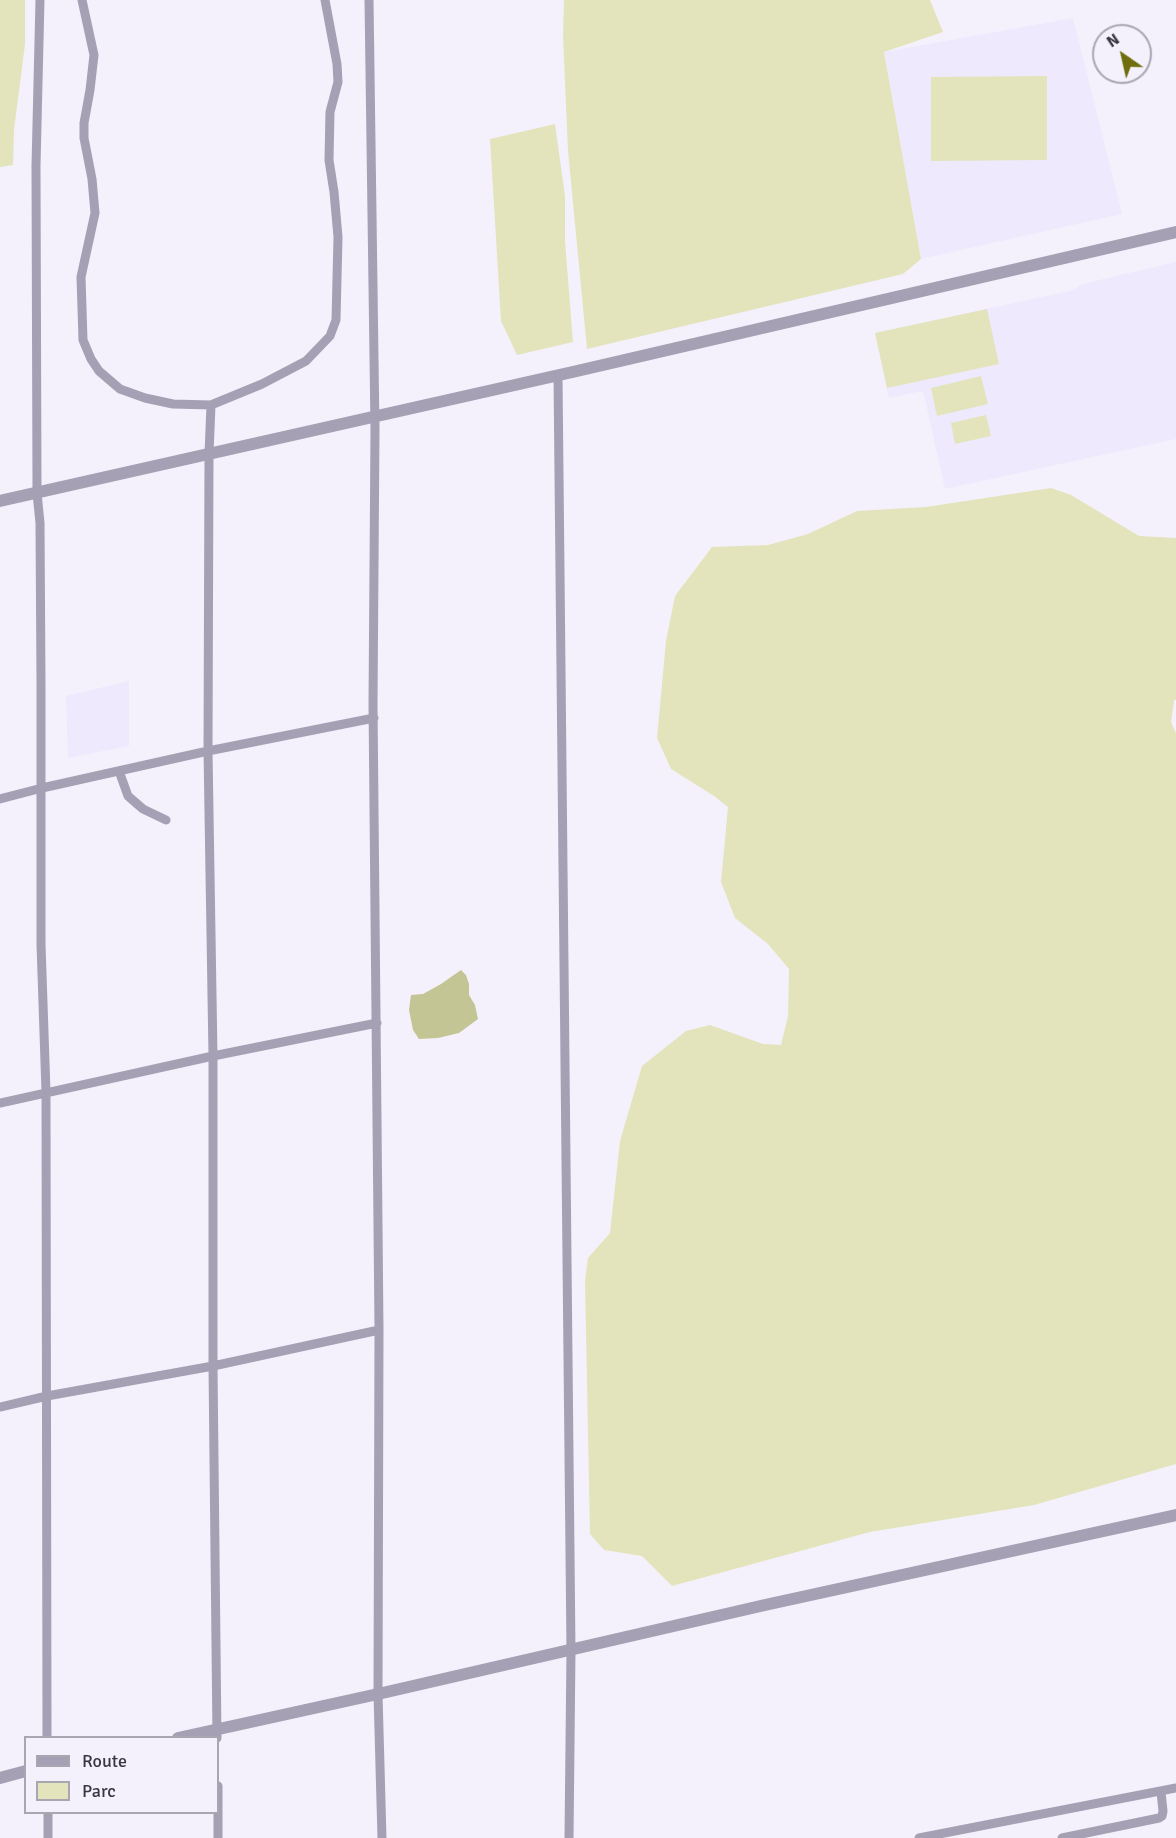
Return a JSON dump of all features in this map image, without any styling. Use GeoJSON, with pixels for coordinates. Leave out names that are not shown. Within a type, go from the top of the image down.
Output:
{"type":"FeatureCollection","features":[{"type":"Feature","properties":{"kind":"street"},"geometry":{"type":"LineString","coordinates":[[40,0],[36,166],[37,493],[40,523],[41,944],[46,1092],[47,1736]]}},
{"type":"Feature","properties":{"kind":"street"},"geometry":{"type":"LineString","coordinates":[[82,0],[94,55],[84,138],[92,180],[95,213],[81,277],[83,340],[99,371],[120,389],[145,398],[173,404],[211,405],[262,384],[306,361],[330,336],[336,320],[338,237],[329,160],[330,112],[338,82],[337,64],[325,0]]}},
{"type":"Feature","properties":{"kind":"street"},"geometry":{"type":"LineString","coordinates":[[369,0],[375,417],[374,718],[379,1330],[378,1694],[382,1838]]}},
{"type":"Feature","properties":{"kind":"street"},"geometry":{"type":"LineString","coordinates":[[0,501],[558,376],[1176,232]]}},
{"type":"Feature","properties":{"kind":"street"},"geometry":{"type":"LineString","coordinates":[[558,376],[571,1650],[569,1838]]}},
{"type":"Feature","properties":{"kind":"street"},"geometry":{"type":"LineString","coordinates":[[211,405],[208,751],[213,1056],[213,1366],[217,1733]]}},
{"type":"Feature","properties":{"kind":"street"},"geometry":{"type":"LineString","coordinates":[[0,799],[208,751],[374,718]]}},
{"type":"Feature","properties":{"kind":"street"},"geometry":{"type":"LineString","coordinates":[[119,771],[128,796],[143,809],[166,820]]}},
{"type":"Feature","properties":{"kind":"street"},"geometry":{"type":"LineString","coordinates":[[0,1103],[377,1023]]}},
{"type":"Feature","properties":{"kind":"street"},"geometry":{"type":"LineString","coordinates":[[0,1407],[47,1396],[213,1366],[379,1330]]}},
{"type":"Feature","properties":{"kind":"street"},"geometry":{"type":"LineString","coordinates":[[188,1736],[217,1733],[765,1605],[1176,1515]]}},
{"type":"Feature","properties":{"kind":"street"},"geometry":{"type":"LineString","coordinates":[[0,1778],[24,1772]]}},
{"type":"Feature","properties":{"kind":"street"},"geometry":{"type":"LineString","coordinates":[[919,1838],[1176,1788]]}},
{"type":"Feature","properties":{"kind":"street"},"geometry":{"type":"LineString","coordinates":[[1062,1838],[1159,1818],[1163,1811],[1161,1792]]}},
{"type":"Feature","properties":{"kind":"street"},"geometry":{"type":"LineString","coordinates":[[48,1814],[48,1838]]}},
{"type":"Feature","properties":{"kind":"street"},"geometry":{"type":"LineString","coordinates":[[218,1814],[218,1838]]}},
{"type":"Feature","properties":{"kind":"shaded area"},"geometry":{"type":"Polygon","coordinates":[[[1073,18],[1122,214],[921,259],[884,52],[1073,18]]]}},
{"type":"Feature","properties":{"kind":"shaded area"},"geometry":{"type":"Polygon","coordinates":[[[1176,262],[1176,439],[945,489],[923,391],[889,398],[875,333],[1074,290],[1082,284],[1176,262]]]}},
{"type":"Feature","properties":{"kind":"shaded area"},"geometry":{"type":"Polygon","coordinates":[[[129,681],[129,746],[68,758],[66,696],[129,681]]]}},
{"type":"Feature","properties":{"kind":"shaded area"},"geometry":{"type":"Polygon","coordinates":[[[461,970],[466,975],[469,995],[475,1005],[478,1019],[459,1033],[438,1038],[419,1039],[413,1030],[409,1010],[411,995],[423,994],[461,970]]]}},
{"type":"Feature","properties":{"kind":"green space"},"geometry":{"type":"Polygon","coordinates":[[[0,0],[25,0],[25,44],[14,130],[13,165],[0,167],[0,0]]]}},
{"type":"Feature","properties":{"kind":"green space"},"geometry":{"type":"Polygon","coordinates":[[[564,0],[930,0],[943,32],[884,52],[921,259],[903,274],[587,349],[568,151],[563,36],[564,0]]]}},
{"type":"Feature","properties":{"kind":"green space"},"geometry":{"type":"Polygon","coordinates":[[[1047,76],[1047,160],[931,161],[931,77],[1047,76]]]}},
{"type":"Feature","properties":{"kind":"green space"},"geometry":{"type":"Polygon","coordinates":[[[555,124],[565,196],[565,241],[573,342],[517,355],[501,321],[490,139],[555,124]]]}},
{"type":"Feature","properties":{"kind":"green space"},"geometry":{"type":"Polygon","coordinates":[[[987,309],[999,364],[887,388],[875,333],[987,309]]]}},
{"type":"Feature","properties":{"kind":"green space"},"geometry":{"type":"Polygon","coordinates":[[[981,376],[988,404],[937,416],[931,388],[981,376]]]}},
{"type":"Feature","properties":{"kind":"green space"},"geometry":{"type":"Polygon","coordinates":[[[986,415],[991,436],[955,444],[951,423],[986,415]]]}},
{"type":"Feature","properties":{"kind":"green space"},"geometry":{"type":"Polygon","coordinates":[[[1051,488],[1071,495],[1139,536],[1176,538],[1176,699],[1171,722],[1176,733],[1176,1464],[1034,1505],[870,1532],[672,1586],[642,1556],[604,1550],[590,1534],[585,1281],[588,1258],[610,1233],[620,1141],[642,1066],[686,1031],[710,1025],[763,1044],[781,1045],[788,1016],[789,969],[768,944],[735,918],[721,882],[728,807],[671,769],[657,738],[666,641],[675,596],[712,547],[768,545],[808,534],[857,511],[926,507],[1051,488]]]}}]}
